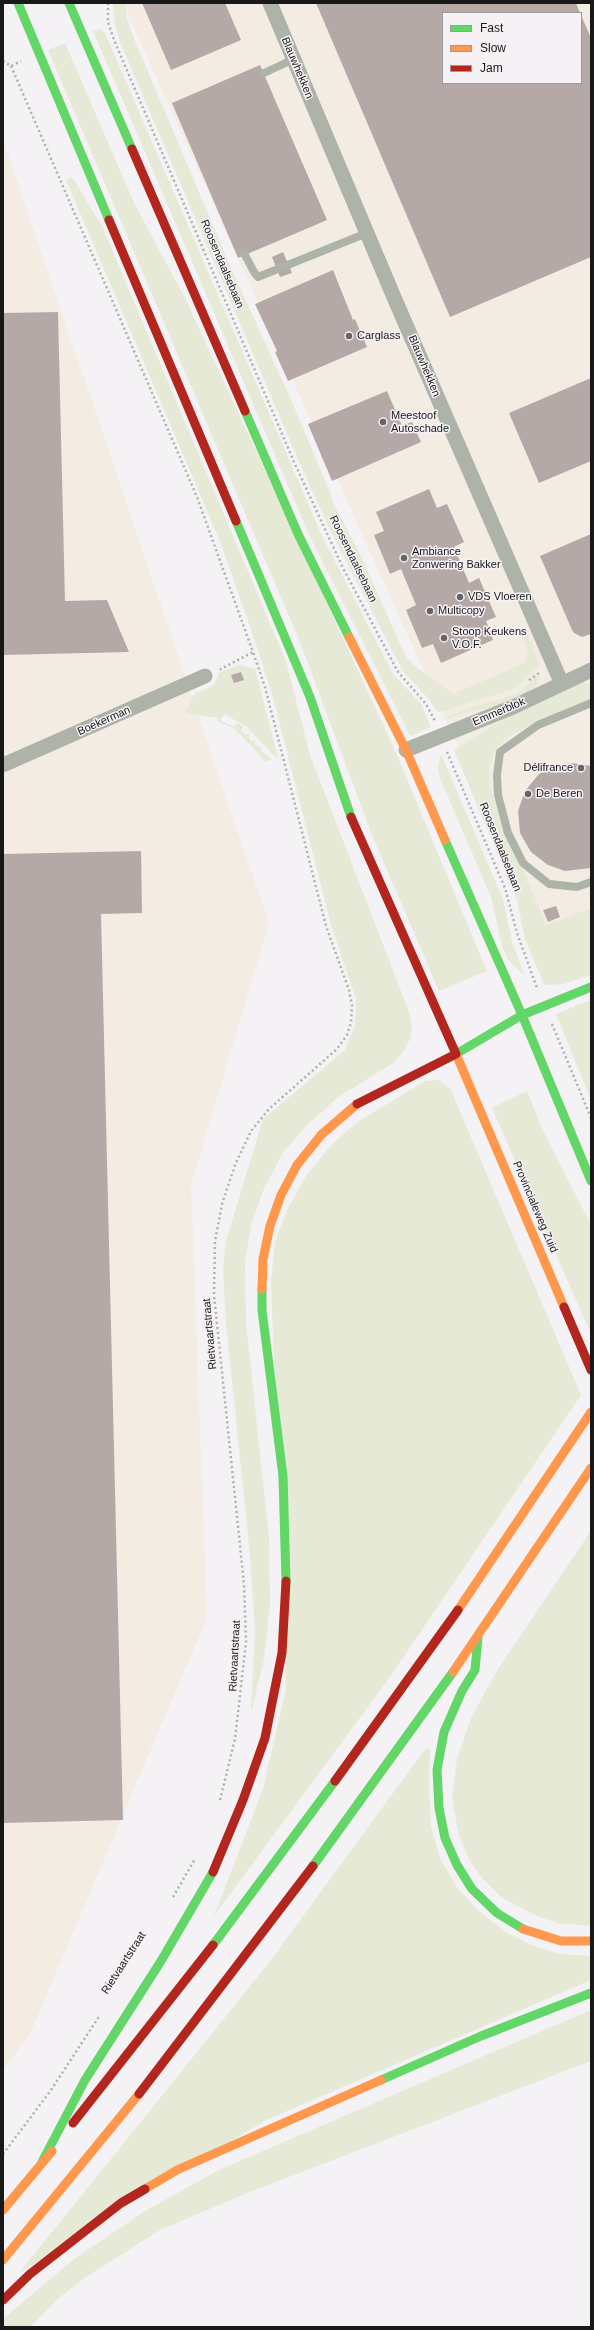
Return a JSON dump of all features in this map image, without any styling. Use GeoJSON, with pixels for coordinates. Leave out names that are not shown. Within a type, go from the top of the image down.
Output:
{"type":"FeatureCollection","features":[{"type":"Feature","properties":{"kind":"main road"},"geometry":{"type":"LineString","coordinates":[[18,3],[310,697],[345,804],[456,1054]]}},
{"type":"Feature","properties":{"kind":"main road"},"geometry":{"type":"LineString","coordinates":[[69,3],[298,534],[406,750],[522,1015],[591,1181]]}},
{"type":"Feature","properties":{"kind":"main road"},"geometry":{"type":"LineString","coordinates":[[42,2162],[85,2080],[161,1961],[211,1877],[243,1800],[266,1731],[282,1653],[287,1573],[283,1476],[262,1310],[263,1259],[270,1226],[280,1195],[297,1165],[321,1134],[357,1104],[456,1054],[522,1015],[591,987]]}},
{"type":"Feature","properties":{"kind":"main road","name":"Provincialeweg Zuid"},"geometry":{"type":"LineString","coordinates":[[456,1054],[591,1370]]}},
{"type":"Feature","properties":{"kind":"main road"},"geometry":{"type":"LineString","coordinates":[[3,2210],[220,1936],[299,1831],[462,1605],[591,1412]]}},
{"type":"Feature","properties":{"kind":"main road"},"geometry":{"type":"LineString","coordinates":[[3,2260],[135,2099],[326,1849],[478,1636],[591,1468]]}},
{"type":"Feature","properties":{"kind":"main road"},"geometry":{"type":"LineString","coordinates":[[478,1636],[475,1670],[462,1691],[444,1732],[437,1770],[439,1808],[444,1838],[456,1865],[472,1888],[497,1913],[522,1929],[561,1941],[591,1942]]}},
{"type":"Feature","properties":{"kind":"main road"},"geometry":{"type":"LineString","coordinates":[[3,2300],[30,2274],[102,2217],[121,2203],[177,2170],[481,2036],[591,1993]]}},
{"type":"Feature","properties":{"kind":"street","name":"Blauwhekken"},"geometry":{"type":"LineString","coordinates":[[270,3],[367,233],[562,684]]}},
{"type":"Feature","properties":{"kind":"street","name":"Emmerblok"},"geometry":{"type":"LineString","coordinates":[[406,750],[513,707],[591,670]]}},
{"type":"Feature","properties":{"kind":"street","name":"Boekerman"},"geometry":{"type":"LineString","coordinates":[[3,765],[205,676]]}},
{"type":"Feature","properties":{"kind":"lane"},"geometry":{"type":"LineString","coordinates":[[264,73],[294,59]]}},
{"type":"Feature","properties":{"kind":"lane"},"geometry":{"type":"LineString","coordinates":[[245,255],[258,277],[367,233]]}},
{"type":"Feature","properties":{"kind":"lane"},"geometry":{"type":"LineString","coordinates":[[591,703],[538,725],[500,752],[497,775],[498,795],[508,833],[523,863],[549,884],[577,888],[591,882]]}},
{"type":"Feature","properties":{"kind":"path","name":"Roosendaalsebaan"},"geometry":{"type":"LineString","coordinates":[[108,3],[108,22],[114,40],[294,462],[343,568],[398,672],[426,704],[441,737],[506,888],[522,948],[591,1118]]}},
{"type":"Feature","properties":{"kind":"path","name":"Rietvaartstraat"},"geometry":{"type":"LineString","coordinates":[[11,66],[197,497],[265,687],[326,926],[349,990],[352,1006],[351,1023],[347,1035],[337,1049],[269,1109],[250,1131],[235,1165],[222,1204],[215,1241],[214,1295],[244,1584],[246,1642],[235,1739],[218,1804]]}},
{"type":"Feature","properties":{"kind":"path"},"geometry":{"type":"LineString","coordinates":[[205,676],[253,652]]}},
{"type":"Feature","properties":{"kind":"path"},"geometry":{"type":"LineString","coordinates":[[172,1898],[198,1852]]}},
{"type":"Feature","properties":{"kind":"path","name":"Rietvaartstraat"},"geometry":{"type":"LineString","coordinates":[[3,2154],[51,2090],[104,2010]]}},
{"type":"Feature","properties":{"kind":"shaded area"},"geometry":{"type":"Polygon","coordinates":[[[123,3],[591,3],[591,926],[546,943],[123,3]]]}},
{"type":"Feature","properties":{"kind":"shaded area"},"geometry":{"type":"Polygon","coordinates":[[[3,139],[269,924],[191,1185],[207,1618],[29,2036],[3,2070],[3,139]]]}},
{"type":"Feature","properties":{"kind":"green space"},"geometry":{"type":"Polygon","coordinates":[[[113,3],[125,3],[127,19],[135,41],[235,277],[289,395],[332,497],[331,498],[361,556],[405,655],[411,663],[453,694],[525,663],[528,653],[521,634],[529,637],[539,665],[514,689],[439,712],[403,671],[330,530],[297,457],[120,42],[114,20],[113,3]]]}},
{"type":"Feature","properties":{"kind":"green space"},"geometry":{"type":"Polygon","coordinates":[[[101,29],[105,33],[321,534],[393,674],[421,704],[431,727],[410,736],[311,539],[93,31],[101,29]]]}},
{"type":"Feature","properties":{"kind":"green space"},"geometry":{"type":"Polygon","coordinates":[[[65,43],[135,205],[185,298],[393,746],[487,971],[439,991],[372,835],[300,642],[48,50],[65,43]]]}},
{"type":"Feature","properties":{"kind":"green space"},"geometry":{"type":"Polygon","coordinates":[[[72,177],[102,226],[286,661],[310,755],[409,1012],[412,1025],[410,1039],[403,1052],[393,1063],[337,1098],[307,1125],[282,1154],[263,1191],[251,1225],[245,1262],[246,1323],[269,1537],[270,1603],[264,1659],[251,1713],[255,1630],[250,1555],[226,1323],[223,1269],[226,1241],[263,1119],[345,1050],[355,1025],[356,999],[331,925],[273,697],[254,638],[220,541],[66,180],[72,177]]]}},
{"type":"Feature","properties":{"kind":"green space"},"geometry":{"type":"Polygon","coordinates":[[[239,665],[255,669],[278,757],[276,758],[246,726],[224,714],[220,720],[234,727],[237,723],[244,727],[241,730],[245,735],[248,733],[250,735],[248,737],[252,742],[254,740],[256,742],[254,744],[262,749],[261,751],[272,759],[266,762],[235,729],[217,721],[218,718],[186,713],[184,709],[188,709],[194,694],[214,685],[219,673],[239,665]]]}},
{"type":"Feature","properties":{"kind":"green space"},"geometry":{"type":"Polygon","coordinates":[[[540,674],[538,683],[532,692],[494,707],[471,711],[442,720],[461,711],[519,693],[533,678],[540,674]]]}},
{"type":"Feature","properties":{"kind":"green space"},"geometry":{"type":"Polygon","coordinates":[[[583,682],[591,686],[591,698],[510,735],[495,750],[489,766],[490,789],[546,925],[591,908],[591,975],[563,984],[549,985],[544,984],[525,939],[517,900],[454,750],[510,715],[583,682]]]}},
{"type":"Feature","properties":{"kind":"green space"},"geometry":{"type":"Polygon","coordinates":[[[441,754],[503,899],[512,942],[525,976],[509,961],[503,949],[491,897],[440,778],[438,767],[441,754]]]}},
{"type":"Feature","properties":{"kind":"green space"},"geometry":{"type":"Polygon","coordinates":[[[591,1000],[591,1100],[556,1014],[591,1000]]]}},
{"type":"Feature","properties":{"kind":"green space"},"geometry":{"type":"Polygon","coordinates":[[[439,1080],[450,1088],[581,1395],[392,1674],[214,1916],[263,1789],[286,1689],[271,1282],[275,1243],[287,1210],[306,1176],[333,1143],[359,1121],[425,1081],[439,1080]]]}},
{"type":"Feature","properties":{"kind":"green space"},"geometry":{"type":"Polygon","coordinates":[[[527,1091],[541,1126],[591,1225],[591,1334],[492,1108],[527,1091]]]}},
{"type":"Feature","properties":{"kind":"green space"},"geometry":{"type":"Polygon","coordinates":[[[591,1531],[591,1926],[557,1923],[537,1916],[501,1897],[483,1879],[470,1861],[459,1836],[452,1799],[457,1759],[471,1718],[498,1669],[591,1531]]]}},
{"type":"Feature","properties":{"kind":"green space"},"geometry":{"type":"Polygon","coordinates":[[[426,1748],[430,1749],[429,1785],[431,1827],[440,1858],[456,1886],[479,1911],[506,1932],[531,1945],[560,1954],[591,1956],[591,1980],[264,2121],[19,2273],[268,1964],[426,1748]]]}},
{"type":"Feature","properties":{"kind":"green space"},"geometry":{"type":"Polygon","coordinates":[[[591,2010],[591,2061],[247,2193],[160,2230],[86,2277],[60,2297],[30,2327],[3,2327],[3,2319],[73,2260],[145,2211],[221,2169],[591,2010]]]}},
{"type":"Feature","properties":{"kind":"building"},"geometry":{"type":"Polygon","coordinates":[[[142,3],[225,3],[241,40],[171,70],[142,3]]]}},
{"type":"Feature","properties":{"kind":"building"},"geometry":{"type":"Polygon","coordinates":[[[316,3],[576,3],[580,12],[442,12],[442,84],[582,84],[582,17],[591,38],[591,257],[450,317],[316,3]]]}},
{"type":"Feature","properties":{"kind":"building"},"geometry":{"type":"Polygon","coordinates":[[[260,65],[327,220],[238,258],[172,103],[260,65]]]}},
{"type":"Feature","properties":{"kind":"building"},"geometry":{"type":"Polygon","coordinates":[[[283,252],[292,273],[280,277],[272,257],[283,252]]]}},
{"type":"Feature","properties":{"kind":"building"},"geometry":{"type":"Polygon","coordinates":[[[333,270],[353,320],[355,319],[367,347],[288,381],[275,352],[277,351],[255,304],[333,270]]]}},
{"type":"Feature","properties":{"kind":"building"},"geometry":{"type":"Polygon","coordinates":[[[58,312],[65,601],[107,600],[129,652],[3,655],[3,313],[58,312]]]}},
{"type":"Feature","properties":{"kind":"building"},"geometry":{"type":"Polygon","coordinates":[[[591,378],[591,461],[539,483],[509,413],[591,378]]]}},
{"type":"Feature","properties":{"kind":"building"},"geometry":{"type":"Polygon","coordinates":[[[387,391],[402,426],[412,422],[421,442],[332,481],[308,424],[387,391]]]}},
{"type":"Feature","properties":{"kind":"building"},"geometry":{"type":"Polygon","coordinates":[[[429,489],[437,508],[447,504],[464,542],[454,547],[469,583],[479,578],[496,617],[486,621],[493,640],[441,663],[433,644],[422,648],[406,610],[416,605],[401,569],[390,574],[374,535],[384,531],[376,512],[429,489]]]}},
{"type":"Feature","properties":{"kind":"building"},"geometry":{"type":"Polygon","coordinates":[[[591,534],[591,634],[582,637],[574,633],[572,630],[540,556],[591,534]]]}},
{"type":"Feature","properties":{"kind":"building"},"geometry":{"type":"Polygon","coordinates":[[[241,672],[244,680],[234,683],[231,675],[241,672]]]}},
{"type":"Feature","properties":{"kind":"building"},"geometry":{"type":"Polygon","coordinates":[[[572,763],[591,766],[591,868],[565,871],[548,865],[531,852],[520,833],[518,811],[525,791],[539,774],[554,766],[572,763]]]}},
{"type":"Feature","properties":{"kind":"building"},"geometry":{"type":"Polygon","coordinates":[[[141,851],[142,913],[101,914],[123,1820],[3,1823],[3,854],[141,851]]]}},
{"type":"Feature","properties":{"kind":"building"},"geometry":{"type":"Polygon","coordinates":[[[556,906],[560,917],[548,922],[543,910],[556,906]]]}},
{"type":"Feature","properties":{"kind":"traffic: fast"},"geometry":{"type":"LineString","coordinates":[[18,3],[109,220]]}},
{"type":"Feature","properties":{"kind":"traffic: fast"},"geometry":{"type":"LineString","coordinates":[[69,3],[132,149]]}},
{"type":"Feature","properties":{"kind":"traffic: fast"},"geometry":{"type":"LineString","coordinates":[[245,411],[298,534],[349,637]]}},
{"type":"Feature","properties":{"kind":"traffic: fast"},"geometry":{"type":"LineString","coordinates":[[236,521],[310,697],[351,817]]}},
{"type":"Feature","properties":{"kind":"traffic: fast"},"geometry":{"type":"LineString","coordinates":[[445,840],[522,1015]]}},
{"type":"Feature","properties":{"kind":"traffic: fast"},"geometry":{"type":"LineString","coordinates":[[522,1015],[591,987]]}},
{"type":"Feature","properties":{"kind":"traffic: fast"},"geometry":{"type":"LineString","coordinates":[[456,1054],[522,1015],[591,1181]]}},
{"type":"Feature","properties":{"kind":"traffic: fast"},"geometry":{"type":"LineString","coordinates":[[262,1289],[262,1310],[283,1476],[286,1581]]}},
{"type":"Feature","properties":{"kind":"traffic: fast"},"geometry":{"type":"LineString","coordinates":[[478,1637],[475,1670],[462,1691],[444,1732],[437,1770],[439,1808],[445,1838],[457,1865],[472,1889],[497,1913],[523,1929]]}},
{"type":"Feature","properties":{"kind":"traffic: fast"},"geometry":{"type":"LineString","coordinates":[[313,1866],[453,1672]]}},
{"type":"Feature","properties":{"kind":"traffic: fast"},"geometry":{"type":"LineString","coordinates":[[213,1945],[335,1781]]}},
{"type":"Feature","properties":{"kind":"traffic: fast"},"geometry":{"type":"LineString","coordinates":[[42,2162],[85,2080],[161,1961],[213,1872]]}},
{"type":"Feature","properties":{"kind":"traffic: fast"},"geometry":{"type":"LineString","coordinates":[[381,2080],[481,2036],[591,1993]]}},
{"type":"Feature","properties":{"kind":"traffic: slow"},"geometry":{"type":"LineString","coordinates":[[349,637],[406,750],[445,840]]}},
{"type":"Feature","properties":{"kind":"traffic: slow"},"geometry":{"type":"LineString","coordinates":[[456,1054],[564,1307]]}},
{"type":"Feature","properties":{"kind":"traffic: slow"},"geometry":{"type":"LineString","coordinates":[[262,1289],[263,1259],[270,1226],[281,1195],[297,1165],[321,1135],[357,1104]]}},
{"type":"Feature","properties":{"kind":"traffic: slow"},"geometry":{"type":"LineString","coordinates":[[458,1610],[591,1412]]}},
{"type":"Feature","properties":{"kind":"traffic: slow"},"geometry":{"type":"LineString","coordinates":[[453,1672],[591,1468]]}},
{"type":"Feature","properties":{"kind":"traffic: slow"},"geometry":{"type":"LineString","coordinates":[[523,1929],[561,1941],[591,1941]]}},
{"type":"Feature","properties":{"kind":"traffic: slow"},"geometry":{"type":"LineString","coordinates":[[145,2189],[177,2170],[381,2080]]}},
{"type":"Feature","properties":{"kind":"traffic: slow"},"geometry":{"type":"LineString","coordinates":[[3,2260],[139,2094]]}},
{"type":"Feature","properties":{"kind":"traffic: slow"},"geometry":{"type":"LineString","coordinates":[[3,2210],[52,2151]]}},
{"type":"Feature","properties":{"kind":"traffic: jam"},"geometry":{"type":"LineString","coordinates":[[132,149],[245,411]]}},
{"type":"Feature","properties":{"kind":"traffic: jam"},"geometry":{"type":"LineString","coordinates":[[109,220],[236,521]]}},
{"type":"Feature","properties":{"kind":"traffic: jam"},"geometry":{"type":"LineString","coordinates":[[351,817],[456,1054]]}},
{"type":"Feature","properties":{"kind":"traffic: jam"},"geometry":{"type":"LineString","coordinates":[[357,1104],[456,1054]]}},
{"type":"Feature","properties":{"kind":"traffic: jam"},"geometry":{"type":"LineString","coordinates":[[564,1307],[591,1370]]}},
{"type":"Feature","properties":{"kind":"traffic: jam"},"geometry":{"type":"LineString","coordinates":[[213,1872],[243,1800],[265,1738],[282,1653],[286,1581]]}},
{"type":"Feature","properties":{"kind":"traffic: jam"},"geometry":{"type":"LineString","coordinates":[[335,1781],[458,1610]]}},
{"type":"Feature","properties":{"kind":"traffic: jam"},"geometry":{"type":"LineString","coordinates":[[139,2094],[313,1866]]}},
{"type":"Feature","properties":{"kind":"traffic: jam"},"geometry":{"type":"LineString","coordinates":[[73,2123],[213,1945]]}},
{"type":"Feature","properties":{"kind":"traffic: jam"},"geometry":{"type":"LineString","coordinates":[[3,2300],[30,2274],[121,2203],[145,2189]]}},
{"type":"Feature","properties":{"kind":"place","name":"Carglass"},"geometry":{"type":"Point","coordinates":[349,336]}},
{"type":"Feature","properties":{"kind":"place","name":"Meestoof Autoschade"},"geometry":{"type":"Point","coordinates":[383,422]}},
{"type":"Feature","properties":{"kind":"place","name":"Ambiance Zonwering Bakker"},"geometry":{"type":"Point","coordinates":[404,558]}},
{"type":"Feature","properties":{"kind":"place","name":"VDS Vloeren"},"geometry":{"type":"Point","coordinates":[460,597]}},
{"type":"Feature","properties":{"kind":"place","name":"Multicopy"},"geometry":{"type":"Point","coordinates":[430,611]}},
{"type":"Feature","properties":{"kind":"place","name":"Stoop Keukens V.O.F."},"geometry":{"type":"Point","coordinates":[444,638]}},
{"type":"Feature","properties":{"kind":"place","name":"Délifrance"},"geometry":{"type":"Point","coordinates":[581,768]}},
{"type":"Feature","properties":{"kind":"place","name":"De Beren"},"geometry":{"type":"Point","coordinates":[528,794]}}]}
